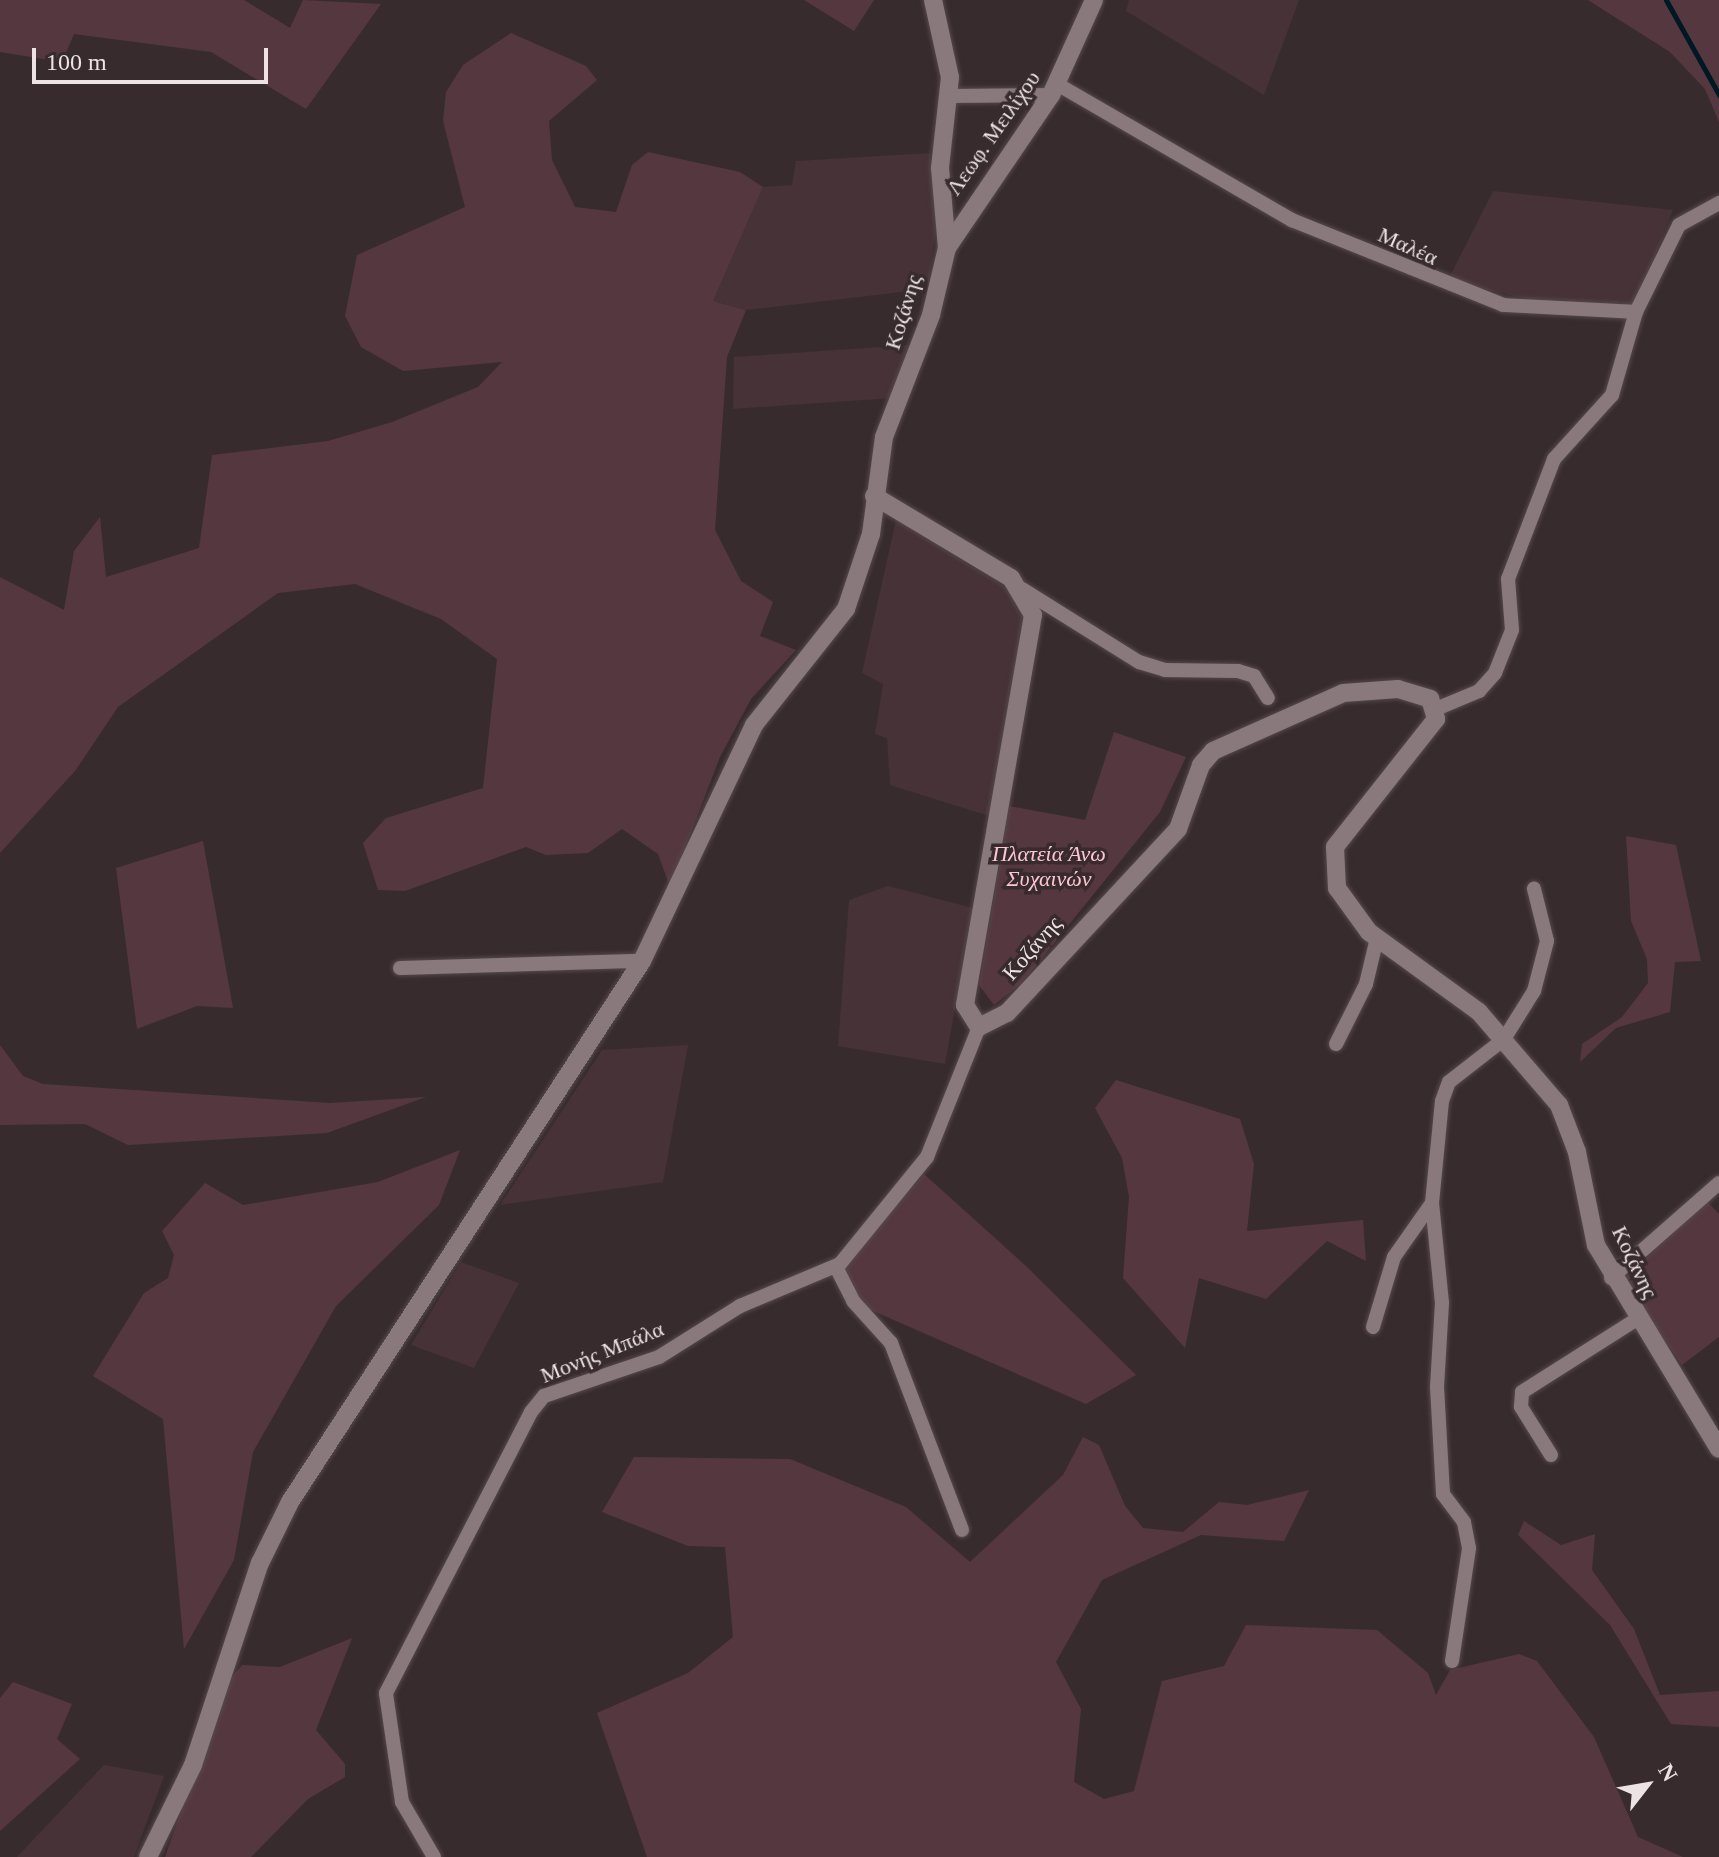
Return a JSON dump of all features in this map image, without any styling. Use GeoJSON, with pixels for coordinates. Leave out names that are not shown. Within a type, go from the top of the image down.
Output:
{"type":"FeatureCollection","features":[{"type":"Feature","properties":{"kind":"street","name":"Κοζάνης"},"geometry":{"type":"LineString","coordinates":[[148,1857],[193,1765],[260,1563],[290,1502],[642,961],[754,725],[846,609],[865,560],[884,437],[931,315],[947,248],[940,168],[950,96],[949,60],[933,0]]}},
{"type":"Feature","properties":{"kind":"street","name":"Λεωφ. Μειλίχου"},"geometry":{"type":"LineString","coordinates":[[947,248],[1054,90],[1094,0]]}},
{"type":"Feature","properties":{"kind":"street"},"geometry":{"type":"LineString","coordinates":[[950,96],[1054,90]]}},
{"type":"Feature","properties":{"kind":"street","name":"Μαλέα"},"geometry":{"type":"LineString","coordinates":[[1054,90],[1264,206],[1429,280],[1503,305],[1636,312]]}},
{"type":"Feature","properties":{"kind":"street"},"geometry":{"type":"LineString","coordinates":[[1436,709],[1479,691],[1500,662],[1512,630],[1508,579],[1557,453],[1612,395],[1636,312],[1679,225],[1719,203]]}},
{"type":"Feature","properties":{"kind":"street"},"geometry":{"type":"LineString","coordinates":[[874,496],[1139,662],[1238,671],[1254,676],[1268,698]]}},
{"type":"Feature","properties":{"kind":"street","name":"Κοζάνης"},"geometry":{"type":"LineString","coordinates":[[1022,589],[1034,629],[965,1005],[979,1027],[1007,1013],[1178,829],[1201,765],[1213,751],[1349,692],[1406,690],[1436,709],[1436,719],[1362,804],[1333,851],[1337,888],[1377,938],[1450,984],[1504,1039],[1564,1115],[1593,1235],[1611,1278],[1719,1449]]}},
{"type":"Feature","properties":{"kind":"street"},"geometry":{"type":"LineString","coordinates":[[1452,1661],[1469,1548],[1464,1523],[1443,1494],[1436,1378],[1442,1288],[1432,1203],[1449,1082],[1504,1039],[1545,959],[1546,925],[1534,889]]}},
{"type":"Feature","properties":{"kind":"street"},"geometry":{"type":"LineString","coordinates":[[1336,1044],[1366,984],[1377,938]]}},
{"type":"Feature","properties":{"kind":"street"},"geometry":{"type":"LineString","coordinates":[[400,968],[642,961]]}},
{"type":"Feature","properties":{"kind":"street","name":"Μονής Μπάλα"},"geometry":{"type":"LineString","coordinates":[[434,1857],[402,1802],[386,1693],[531,1412],[544,1396],[659,1357],[740,1306],[836,1267],[927,1157],[979,1027]]}},
{"type":"Feature","properties":{"kind":"street"},"geometry":{"type":"LineString","coordinates":[[1611,1278],[1719,1183]]}},
{"type":"Feature","properties":{"kind":"street"},"geometry":{"type":"LineString","coordinates":[[1373,1327],[1394,1257],[1432,1203]]}},
{"type":"Feature","properties":{"kind":"street"},"geometry":{"type":"LineString","coordinates":[[836,1267],[853,1301],[891,1343],[962,1530]]}},
{"type":"Feature","properties":{"kind":"street"},"geometry":{"type":"LineString","coordinates":[[1551,1455],[1521,1407],[1522,1392],[1637,1319]]}},
{"type":"Feature","properties":{"kind":"shaded area"},"geometry":{"type":"Polygon","coordinates":[[[1129,0],[1299,0],[1264,95],[1126,11],[1129,0]]]}},
{"type":"Feature","properties":{"kind":"shaded area"},"geometry":{"type":"Polygon","coordinates":[[[930,153],[936,225],[928,289],[746,310],[713,301],[763,187],[792,185],[796,161],[930,153]]]}},
{"type":"Feature","properties":{"kind":"shaded area"},"geometry":{"type":"Polygon","coordinates":[[[1493,191],[1673,210],[1636,304],[1531,300],[1448,280],[1493,191]]]}},
{"type":"Feature","properties":{"kind":"shaded area"},"geometry":{"type":"Polygon","coordinates":[[[911,345],[892,398],[733,409],[734,357],[911,345]]]}},
{"type":"Feature","properties":{"kind":"shaded area"},"geometry":{"type":"Polygon","coordinates":[[[896,520],[1018,595],[1025,618],[989,816],[890,785],[887,738],[875,734],[883,684],[862,673],[896,520]]]}},
{"type":"Feature","properties":{"kind":"shaded area"},"geometry":{"type":"Polygon","coordinates":[[[888,886],[973,908],[945,1064],[838,1046],[849,900],[888,886]]]}},
{"type":"Feature","properties":{"kind":"shaded area"},"geometry":{"type":"Polygon","coordinates":[[[688,1045],[663,1182],[500,1205],[602,1050],[688,1045]]]}},
{"type":"Feature","properties":{"kind":"shaded area"},"geometry":{"type":"Polygon","coordinates":[[[461,1262],[519,1283],[474,1368],[411,1345],[461,1262]]]}},
{"type":"Feature","properties":{"kind":"shaded area"},"geometry":{"type":"Polygon","coordinates":[[[104,1765],[164,1776],[134,1857],[17,1857],[104,1765]]]}},
{"type":"Feature","properties":{"kind":"green space"},"geometry":{"type":"Polygon","coordinates":[[[0,0],[244,0],[290,28],[303,0],[381,4],[306,109],[211,52],[74,34],[62,62],[0,52],[0,0]]]}},
{"type":"Feature","properties":{"kind":"green space"},"geometry":{"type":"Polygon","coordinates":[[[804,0],[874,0],[854,31],[804,0]]]}},
{"type":"Feature","properties":{"kind":"green space"},"geometry":{"type":"Polygon","coordinates":[[[1588,0],[1719,0],[1719,122],[1705,89],[1670,52],[1588,0]]]}},
{"type":"Feature","properties":{"kind":"green space"},"geometry":{"type":"Polygon","coordinates":[[[511,33],[586,66],[597,80],[549,121],[552,160],[575,207],[616,212],[632,165],[648,152],[740,172],[763,187],[713,301],[746,310],[727,357],[715,530],[741,581],[773,602],[760,636],[796,650],[751,699],[720,757],[670,887],[658,854],[622,829],[588,853],[546,855],[526,847],[405,891],[378,890],[363,843],[386,818],[483,788],[497,659],[441,619],[355,584],[278,593],[118,707],[75,771],[0,853],[0,577],[64,610],[74,551],[100,517],[106,577],[199,548],[212,455],[328,441],[392,422],[478,387],[502,362],[403,371],[361,347],[345,316],[357,255],[465,207],[443,121],[446,92],[463,65],[511,33]]]}},
{"type":"Feature","properties":{"kind":"green space","name":"Πλατεία Άνω Συχαινών"},"geometry":{"type":"Polygon","coordinates":[[[1114,732],[1186,757],[1160,812],[1021,984],[994,1005],[979,985],[1009,806],[1085,820],[1114,732]]]}},
{"type":"Feature","properties":{"kind":"green space"},"geometry":{"type":"Polygon","coordinates":[[[1626,836],[1676,845],[1701,961],[1675,962],[1670,1012],[1616,1028],[1580,1062],[1582,1044],[1622,1017],[1648,983],[1647,959],[1631,921],[1626,836]]]}},
{"type":"Feature","properties":{"kind":"green space"},"geometry":{"type":"Polygon","coordinates":[[[203,841],[233,1008],[197,1006],[137,1029],[116,868],[203,841]]]}},
{"type":"Feature","properties":{"kind":"green space"},"geometry":{"type":"Polygon","coordinates":[[[0,1045],[23,1076],[43,1084],[330,1103],[426,1097],[327,1133],[128,1145],[85,1124],[0,1125],[0,1045]]]}},
{"type":"Feature","properties":{"kind":"green space"},"geometry":{"type":"Polygon","coordinates":[[[1116,1080],[1240,1119],[1254,1164],[1247,1231],[1363,1220],[1366,1261],[1327,1241],[1266,1299],[1199,1278],[1185,1348],[1123,1278],[1129,1197],[1122,1158],[1095,1108],[1116,1080]]]}},
{"type":"Feature","properties":{"kind":"green space"},"geometry":{"type":"Polygon","coordinates":[[[460,1150],[439,1205],[336,1306],[253,1452],[234,1560],[184,1649],[163,1419],[93,1376],[144,1293],[168,1278],[174,1255],[162,1231],[205,1183],[243,1205],[378,1182],[460,1150]]]}},
{"type":"Feature","properties":{"kind":"green space"},"geometry":{"type":"Polygon","coordinates":[[[924,1174],[1026,1266],[1136,1375],[1086,1404],[864,1307],[842,1269],[924,1174]]]}},
{"type":"Feature","properties":{"kind":"green space"},"geometry":{"type":"Polygon","coordinates":[[[1707,1201],[1719,1214],[1719,1337],[1682,1365],[1623,1280],[1707,1201]]]}},
{"type":"Feature","properties":{"kind":"green space"},"geometry":{"type":"Polygon","coordinates":[[[1083,1437],[1099,1445],[1125,1506],[1143,1528],[1183,1532],[1219,1502],[1247,1505],[1309,1490],[1284,1541],[1201,1535],[1102,1580],[1056,1662],[1081,1709],[1074,1782],[1104,1799],[1134,1791],[1162,1681],[1224,1666],[1246,1625],[1377,1630],[1428,1673],[1436,1695],[1450,1670],[1519,1654],[1537,1661],[1594,1737],[1638,1837],[1683,1857],[647,1857],[597,1713],[688,1673],[733,1637],[725,1547],[688,1546],[602,1512],[634,1457],[790,1459],[906,1507],[970,1562],[1063,1475],[1083,1437]]]}},
{"type":"Feature","properties":{"kind":"green space"},"geometry":{"type":"Polygon","coordinates":[[[1524,1521],[1561,1545],[1595,1534],[1592,1570],[1634,1629],[1660,1695],[1719,1691],[1719,1727],[1671,1724],[1610,1625],[1518,1535],[1524,1521]]]}},
{"type":"Feature","properties":{"kind":"green space"},"geometry":{"type":"Polygon","coordinates":[[[352,1638],[316,1730],[345,1764],[345,1777],[308,1799],[251,1857],[165,1857],[226,1684],[242,1665],[280,1667],[352,1638]]]}},
{"type":"Feature","properties":{"kind":"green space"},"geometry":{"type":"Polygon","coordinates":[[[13,1682],[72,1704],[57,1739],[80,1759],[0,1831],[0,1698],[13,1682]]]}},
{"type":"Feature","properties":{"kind":"waterway"},"geometry":{"type":"LineString","coordinates":[[1666,0],[1719,95]]}}]}
